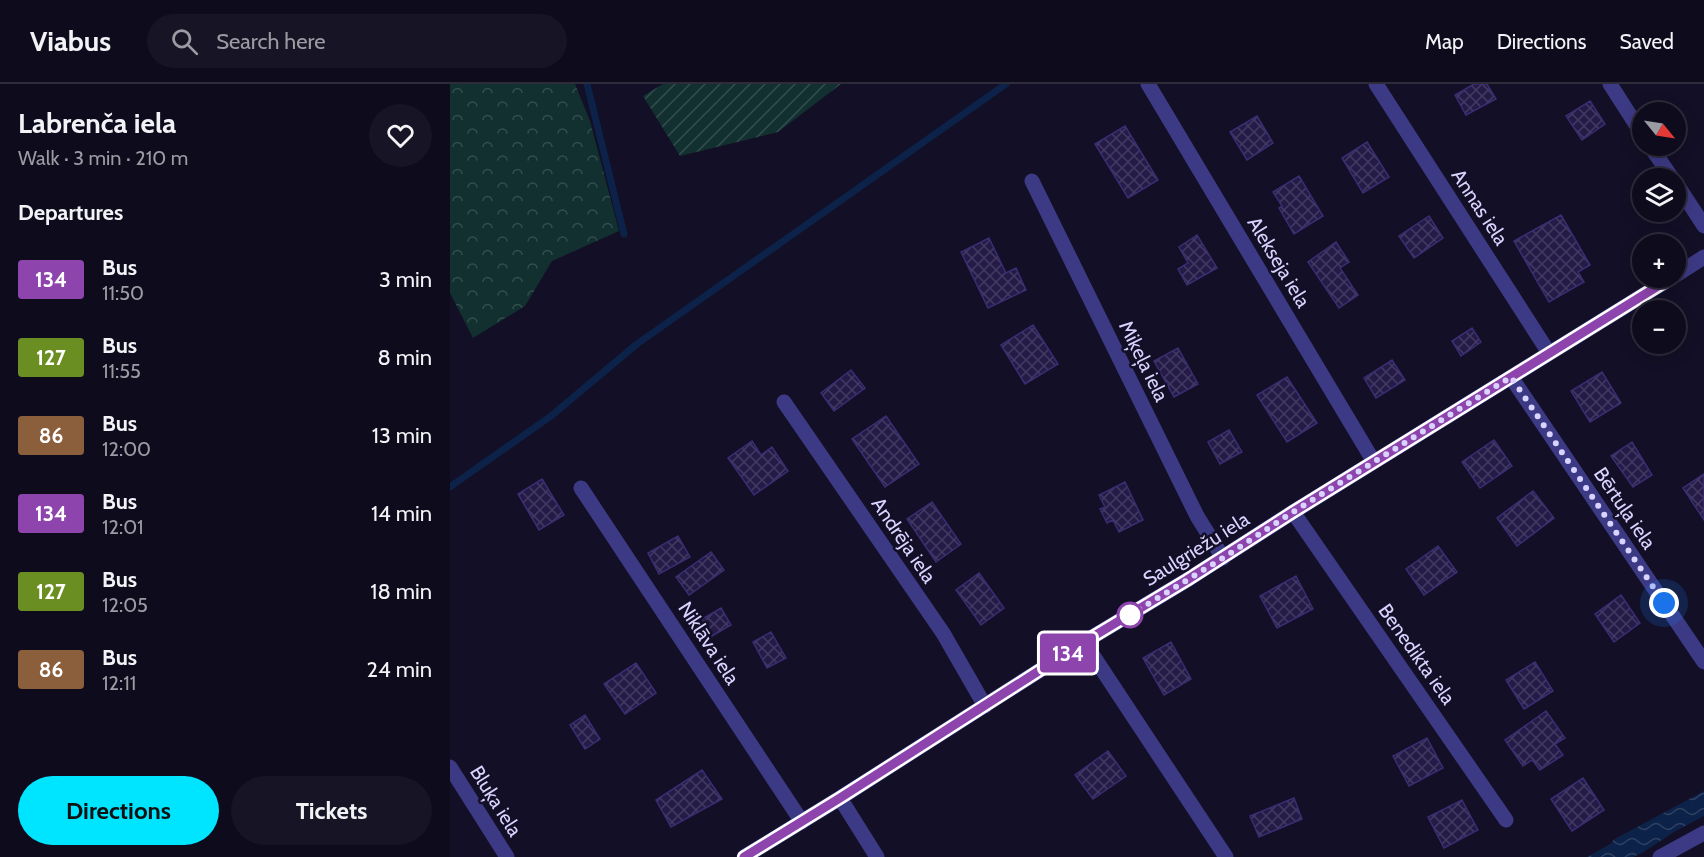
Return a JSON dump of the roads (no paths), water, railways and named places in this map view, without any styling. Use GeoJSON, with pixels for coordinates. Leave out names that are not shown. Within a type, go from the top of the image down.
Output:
{"type":"FeatureCollection","features":[{"type":"Feature","properties":{"kind":"street","name":"Alekseja iela"},"geometry":{"type":"LineString","coordinates":[[1148,84],[1374,462]]}},
{"type":"Feature","properties":{"kind":"street","name":"Annas iela"},"geometry":{"type":"LineString","coordinates":[[1376,84],[1549,353]]}},
{"type":"Feature","properties":{"kind":"street"},"geometry":{"type":"LineString","coordinates":[[1610,84],[1632,118]]}},
{"type":"Feature","properties":{"kind":"street","name":"Miķeļa iela"},"geometry":{"type":"LineString","coordinates":[[1032,181],[1197,516],[1223,558]]}},
{"type":"Feature","properties":{"kind":"street"},"geometry":{"type":"LineString","coordinates":[[1686,198],[1704,226]]}},
{"type":"Feature","properties":{"kind":"street"},"geometry":{"type":"LineString","coordinates":[[1686,269],[1704,257]]}},
{"type":"Feature","properties":{"kind":"street","name":"Saulgriežu iela"},"geometry":{"type":"LineString","coordinates":[[744,857],[1084,642],[1223,558],[1293,512],[1655,288]]}},
{"type":"Feature","properties":{"kind":"street","name":"Bērtuļa iela"},"geometry":{"type":"LineString","coordinates":[[1511,377],[1704,662]]}},
{"type":"Feature","properties":{"kind":"street","name":"Andrēja iela"},"geometry":{"type":"LineString","coordinates":[[784,402],[943,633],[985,706]]}},
{"type":"Feature","properties":{"kind":"street","name":"Niklāva iela"},"geometry":{"type":"LineString","coordinates":[[581,488],[802,822]]}},
{"type":"Feature","properties":{"kind":"street","name":"Benedikta iela"},"geometry":{"type":"LineString","coordinates":[[1293,512],[1506,820]]}},
{"type":"Feature","properties":{"kind":"street"},"geometry":{"type":"LineString","coordinates":[[1084,642],[1226,857]]}},
{"type":"Feature","properties":{"kind":"street","name":"Bluķa iela"},"geometry":{"type":"LineString","coordinates":[[450,767],[507,857]]}},
{"type":"Feature","properties":{"kind":"street"},"geometry":{"type":"LineString","coordinates":[[840,798],[877,857]]}},
{"type":"Feature","properties":{"kind":"street"},"geometry":{"type":"LineString","coordinates":[[1660,857],[1677,853],[1704,832]]}},
{"type":"Feature","properties":{"kind":"water"},"geometry":{"type":"Polygon","coordinates":[[[1704,791],[1704,816],[1642,853],[1633,857],[1587,857],[1612,843],[1613,840],[1704,791]]]}},
{"type":"Feature","properties":{"kind":"waterway"},"geometry":{"type":"LineString","coordinates":[[587,84],[624,234]]}},
{"type":"Feature","properties":{"kind":"waterway"},"geometry":{"type":"LineString","coordinates":[[450,487],[551,416],[637,344],[1006,84]]}}]}
